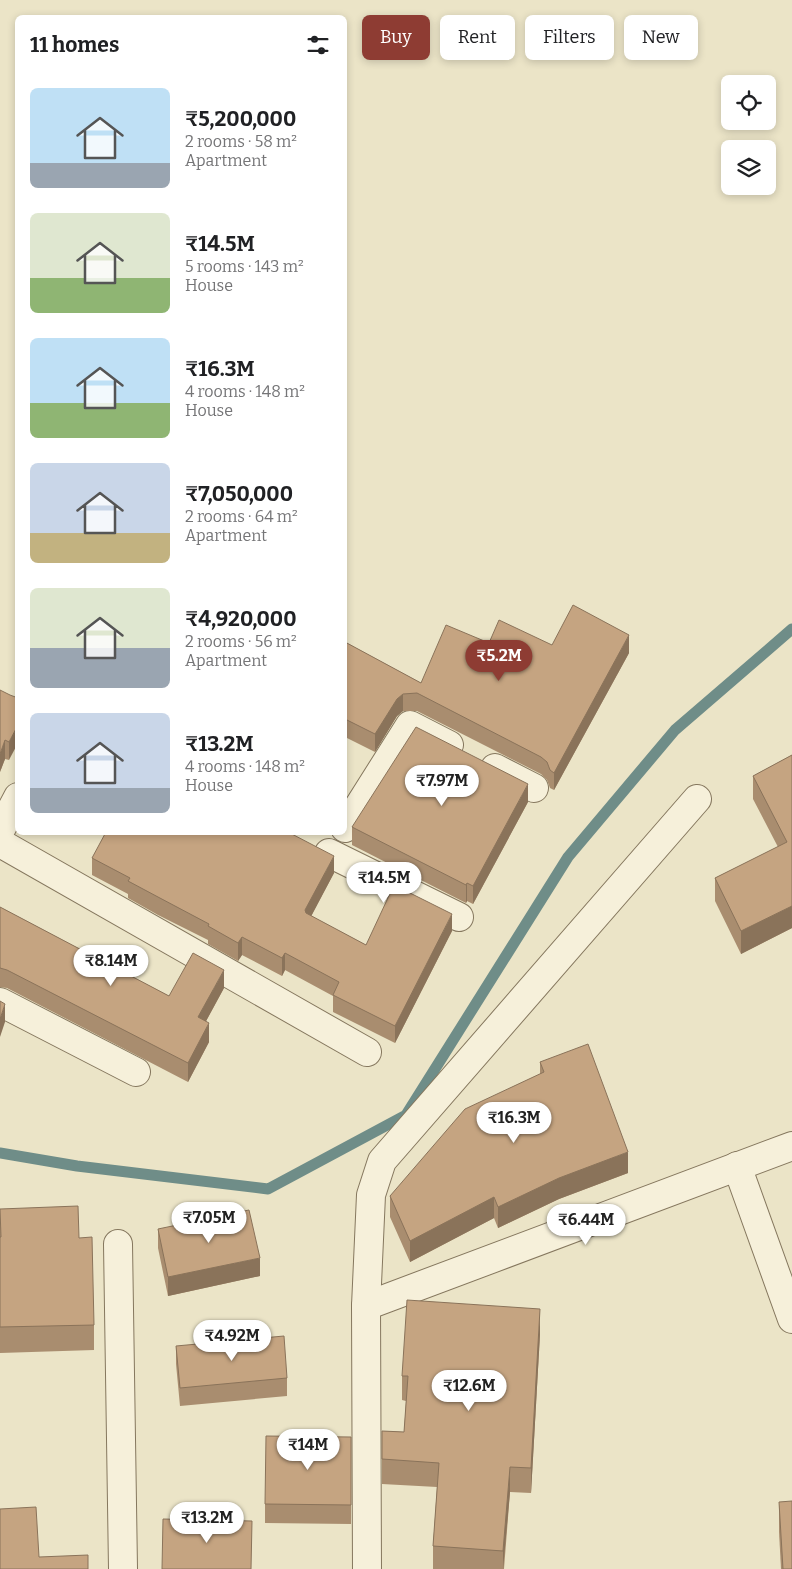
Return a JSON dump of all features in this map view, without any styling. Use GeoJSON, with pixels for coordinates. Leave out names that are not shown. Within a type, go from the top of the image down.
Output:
{"type":"FeatureCollection","features":[{"type":"Feature","properties":{"kind":"street"},"geometry":{"type":"LineString","coordinates":[[347,825],[410,725],[534,788]]}},
{"type":"Feature","properties":{"kind":"street"},"geometry":{"type":"LineString","coordinates":[[367,1569],[366,1306],[371,1195],[382,1161],[697,799]]}},
{"type":"Feature","properties":{"kind":"street"},"geometry":{"type":"LineString","coordinates":[[0,831],[15,803]]}},
{"type":"Feature","properties":{"kind":"street"},"geometry":{"type":"LineString","coordinates":[[304,841],[336,843],[459,917]]}},
{"type":"Feature","properties":{"kind":"street"},"geometry":{"type":"LineString","coordinates":[[0,843],[367,1052]]}},
{"type":"Feature","properties":{"kind":"street"},"geometry":{"type":"LineString","coordinates":[[0,1002],[136,1072]]}},
{"type":"Feature","properties":{"kind":"street"},"geometry":{"type":"LineString","coordinates":[[366,1306],[792,1146]]}},
{"type":"Feature","properties":{"kind":"street"},"geometry":{"type":"LineString","coordinates":[[737,1166],[792,1319]]}},
{"type":"Feature","properties":{"kind":"street"},"geometry":{"type":"LineString","coordinates":[[118,1244],[123,1569]]}},
{"type":"Feature","properties":{"kind":"building"},"geometry":{"type":"Polygon","coordinates":[[[573,605],[629,635],[554,773],[550,770],[547,762],[541,757],[417,693],[403,694],[397,699],[375,734],[347,720],[347,643],[421,683],[446,625],[489,643],[499,620],[552,645],[573,605]]]}},
{"type":"Feature","properties":{"kind":"building"},"geometry":{"type":"Polygon","coordinates":[[[0,690],[15,697],[15,731],[9,742],[5,740],[0,754],[0,690]]]}},
{"type":"Feature","properties":{"kind":"building"},"geometry":{"type":"Polygon","coordinates":[[[416,727],[528,784],[473,886],[467,883],[466,885],[352,827],[416,727]]]}},
{"type":"Feature","properties":{"kind":"building"},"geometry":{"type":"Polygon","coordinates":[[[792,755],[792,906],[741,931],[715,878],[787,842],[753,776],[792,755]]]}},
{"type":"Feature","properties":{"kind":"building"},"geometry":{"type":"Polygon","coordinates":[[[104,835],[294,835],[334,856],[305,910],[306,913],[366,945],[394,885],[452,914],[395,1026],[333,995],[339,982],[285,953],[282,958],[242,937],[238,943],[208,926],[209,924],[128,881],[130,878],[92,858],[104,835]]]}},
{"type":"Feature","properties":{"kind":"building"},"geometry":{"type":"Polygon","coordinates":[[[0,907],[169,996],[193,953],[224,970],[198,1017],[209,1023],[188,1063],[0,968],[0,907]]]}},
{"type":"Feature","properties":{"kind":"building"},"geometry":{"type":"Polygon","coordinates":[[[0,1001],[5,1004],[0,1019],[0,1001]]]}},
{"type":"Feature","properties":{"kind":"building"},"geometry":{"type":"Polygon","coordinates":[[[588,1044],[628,1152],[559,1178],[498,1207],[494,1197],[410,1241],[390,1196],[465,1109],[544,1072],[540,1062],[588,1044]]]}},
{"type":"Feature","properties":{"kind":"building"},"geometry":{"type":"Polygon","coordinates":[[[78,1206],[79,1238],[92,1237],[94,1325],[0,1327],[0,1209],[78,1206]]]}},
{"type":"Feature","properties":{"kind":"building"},"geometry":{"type":"Polygon","coordinates":[[[249,1210],[260,1258],[168,1277],[158,1229],[249,1210]]]}},
{"type":"Feature","properties":{"kind":"building"},"geometry":{"type":"Polygon","coordinates":[[[407,1300],[540,1309],[531,1468],[510,1467],[503,1551],[433,1546],[439,1463],[382,1459],[382,1431],[404,1432],[408,1376],[402,1376],[407,1300]]]}},
{"type":"Feature","properties":{"kind":"building"},"geometry":{"type":"Polygon","coordinates":[[[284,1336],[287,1378],[180,1388],[176,1346],[284,1336]]]}},
{"type":"Feature","properties":{"kind":"building"},"geometry":{"type":"Polygon","coordinates":[[[266,1436],[351,1437],[351,1505],[265,1504],[266,1436]]]}},
{"type":"Feature","properties":{"kind":"building"},"geometry":{"type":"Polygon","coordinates":[[[792,1501],[792,1569],[783,1569],[779,1502],[792,1501]]]}},
{"type":"Feature","properties":{"kind":"building"},"geometry":{"type":"Polygon","coordinates":[[[36,1507],[39,1557],[88,1555],[88,1569],[0,1569],[0,1509],[36,1507]]]}},
{"type":"Feature","properties":{"kind":"building"},"geometry":{"type":"Polygon","coordinates":[[[163,1519],[252,1521],[251,1569],[162,1569],[163,1519]]]}},
{"type":"Feature","properties":{"kind":"waterway"},"geometry":{"type":"LineString","coordinates":[[0,1153],[77,1166],[268,1189],[406,1115],[568,857],[675,730],[792,629]]}}]}
